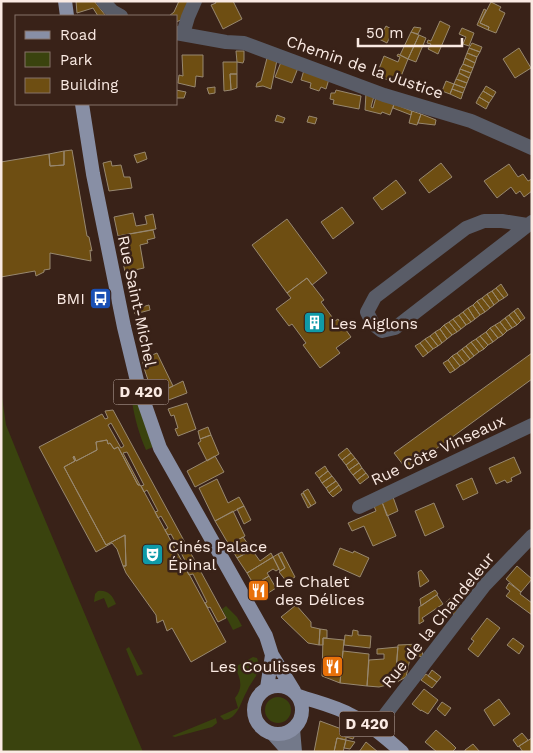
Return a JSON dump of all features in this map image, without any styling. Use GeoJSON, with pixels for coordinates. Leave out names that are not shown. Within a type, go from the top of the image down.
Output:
{"type":"FeatureCollection","features":[{"type":"Feature","properties":{"kind":"main road"},"geometry":{"type":"LineString","coordinates":[[65,1],[67,15]]}},
{"type":"Feature","properties":{"kind":"main road","name":"Rue Saint-Michel"},"geometry":{"type":"LineString","coordinates":[[82,105],[93,174],[124,328],[138,385],[160,448],[266,636],[272,655],[296,694]]}},
{"type":"Feature","properties":{"kind":"main road","name":"Rue Saint-Michel"},"geometry":{"type":"LineString","coordinates":[[267,688],[272,655]]}},
{"type":"Feature","properties":{"kind":"main road"},"geometry":{"type":"LineString","coordinates":[[295,752],[297,723],[302,710],[302,703],[296,694],[285,686],[275,685],[260,693],[254,707],[254,714],[256,721],[266,732],[280,735],[297,723]]}},
{"type":"Feature","properties":{"kind":"main road","name":"D 420"},"geometry":{"type":"LineString","coordinates":[[296,694],[333,707],[375,728],[402,752]]}},
{"type":"Feature","properties":{"kind":"main road","name":"D 420"},"geometry":{"type":"LineString","coordinates":[[297,723],[326,706]]}},
{"type":"Feature","properties":{"kind":"main road"},"geometry":{"type":"LineString","coordinates":[[273,734],[289,752]]}},
{"type":"Feature","properties":{"kind":"street"},"geometry":{"type":"LineString","coordinates":[[103,1],[112,11],[120,15]]}},
{"type":"Feature","properties":{"kind":"street","name":"Chemin de la Justice"},"geometry":{"type":"LineString","coordinates":[[195,1],[180,34],[226,42],[244,43],[384,95],[470,121],[532,148]]}},
{"type":"Feature","properties":{"kind":"street"},"geometry":{"type":"LineString","coordinates":[[484,222],[529,223],[395,328],[382,331],[373,324],[367,312],[376,297],[466,228],[484,222]]}},
{"type":"Feature","properties":{"kind":"street","name":"Rue Côte Vinseaux"},"geometry":{"type":"LineString","coordinates":[[359,507],[532,425]]}},
{"type":"Feature","properties":{"kind":"street","name":"Rue de la Chandeleur"},"geometry":{"type":"LineString","coordinates":[[375,728],[484,586],[532,536]]}},
{"type":"Feature","properties":{"kind":"green space"},"geometry":{"type":"Polygon","coordinates":[[[1,390],[6,425],[143,752],[1,752],[1,390]]]}},
{"type":"Feature","properties":{"kind":"green space"},"geometry":{"type":"Polygon","coordinates":[[[137,401],[153,447],[146,450],[132,402],[137,401]]]}},
{"type":"Feature","properties":{"kind":"green space"},"geometry":{"type":"Polygon","coordinates":[[[98,591],[104,591],[109,594],[116,604],[108,608],[104,598],[94,602],[95,594],[98,591]]]}},
{"type":"Feature","properties":{"kind":"green space"},"geometry":{"type":"Polygon","coordinates":[[[226,606],[237,617],[242,626],[233,630],[222,609],[226,606]]]}},
{"type":"Feature","properties":{"kind":"green space"},"geometry":{"type":"Polygon","coordinates":[[[129,647],[143,674],[137,676],[126,649],[129,647]]]}},
{"type":"Feature","properties":{"kind":"green space"},"geometry":{"type":"Polygon","coordinates":[[[253,657],[257,658],[258,672],[239,709],[229,719],[224,720],[220,716],[238,708],[235,698],[240,690],[240,682],[235,667],[253,657]]]}},
{"type":"Feature","properties":{"kind":"green space"},"geometry":{"type":"Polygon","coordinates":[[[278,697],[287,701],[291,710],[287,719],[278,723],[269,719],[265,710],[269,701],[278,697]]]}},
{"type":"Feature","properties":{"kind":"green space"},"geometry":{"type":"Polygon","coordinates":[[[216,718],[217,723],[212,727],[175,737],[172,736],[216,718]]]}},
{"type":"Feature","properties":{"kind":"building"},"geometry":{"type":"Polygon","coordinates":[[[76,1],[94,1],[105,15],[97,15],[93,8],[77,13],[76,1]]]}},
{"type":"Feature","properties":{"kind":"building"},"geometry":{"type":"Polygon","coordinates":[[[179,1],[191,1],[181,20],[178,21],[178,15],[170,15],[174,12],[179,1]]]}},
{"type":"Feature","properties":{"kind":"building"},"geometry":{"type":"Polygon","coordinates":[[[215,1],[233,1],[242,19],[223,29],[211,5],[216,3],[215,1]]]}},
{"type":"Feature","properties":{"kind":"building"},"geometry":{"type":"Polygon","coordinates":[[[491,2],[501,7],[499,10],[505,13],[496,33],[488,30],[489,27],[480,23],[491,2]]]}},
{"type":"Feature","properties":{"kind":"building"},"geometry":{"type":"Polygon","coordinates":[[[484,9],[486,10],[480,23],[489,27],[488,30],[477,25],[484,9]]]}},
{"type":"Feature","properties":{"kind":"building"},"geometry":{"type":"Polygon","coordinates":[[[440,21],[450,26],[438,54],[428,49],[431,44],[427,43],[428,40],[431,41],[440,21]]]}},
{"type":"Feature","properties":{"kind":"building"},"geometry":{"type":"Polygon","coordinates":[[[386,26],[393,30],[387,43],[379,39],[386,26]]]}},
{"type":"Feature","properties":{"kind":"building"},"geometry":{"type":"Polygon","coordinates":[[[414,27],[421,28],[418,34],[411,32],[414,27]]]}},
{"type":"Feature","properties":{"kind":"building"},"geometry":{"type":"Polygon","coordinates":[[[462,28],[474,33],[469,46],[463,44],[466,37],[459,34],[462,28]]]}},
{"type":"Feature","properties":{"kind":"building"},"geometry":{"type":"Polygon","coordinates":[[[411,32],[419,35],[408,59],[400,55],[411,32]]]}},
{"type":"Feature","properties":{"kind":"building"},"geometry":{"type":"Polygon","coordinates":[[[419,35],[426,38],[416,62],[408,59],[419,35]]]}},
{"type":"Feature","properties":{"kind":"building"},"geometry":{"type":"Polygon","coordinates":[[[472,43],[482,47],[480,52],[469,48],[472,43]]]}},
{"type":"Feature","properties":{"kind":"building"},"geometry":{"type":"Polygon","coordinates":[[[469,48],[480,52],[477,57],[467,53],[469,48]]]}},
{"type":"Feature","properties":{"kind":"building"},"geometry":{"type":"Polygon","coordinates":[[[519,48],[531,68],[515,78],[503,59],[519,48]]]}},
{"type":"Feature","properties":{"kind":"building"},"geometry":{"type":"Polygon","coordinates":[[[236,51],[244,51],[243,63],[237,62],[236,51]]]}},
{"type":"Feature","properties":{"kind":"building"},"geometry":{"type":"Polygon","coordinates":[[[467,53],[477,57],[475,63],[465,58],[467,53]]]}},
{"type":"Feature","properties":{"kind":"building"},"geometry":{"type":"Polygon","coordinates":[[[398,54],[408,59],[398,84],[377,74],[384,56],[398,62],[400,57],[397,56],[398,54]]]}},
{"type":"Feature","properties":{"kind":"building"},"geometry":{"type":"Polygon","coordinates":[[[182,55],[203,55],[203,77],[196,76],[195,87],[178,83],[179,75],[183,76],[182,55]]]}},
{"type":"Feature","properties":{"kind":"building"},"geometry":{"type":"Polygon","coordinates":[[[267,58],[277,60],[271,89],[263,86],[256,87],[257,83],[261,81],[267,58]]]}},
{"type":"Feature","properties":{"kind":"building"},"geometry":{"type":"Polygon","coordinates":[[[465,58],[475,63],[473,68],[463,64],[465,58]]]}},
{"type":"Feature","properties":{"kind":"building"},"geometry":{"type":"Polygon","coordinates":[[[223,62],[237,62],[237,74],[230,74],[231,90],[224,91],[223,62]]]}},
{"type":"Feature","properties":{"kind":"building"},"geometry":{"type":"Polygon","coordinates":[[[281,62],[298,68],[292,83],[275,77],[281,62]]]}},
{"type":"Feature","properties":{"kind":"building"},"geometry":{"type":"Polygon","coordinates":[[[463,64],[473,68],[471,73],[460,69],[463,64]]]}},
{"type":"Feature","properties":{"kind":"building"},"geometry":{"type":"Polygon","coordinates":[[[460,69],[471,73],[469,78],[459,73],[460,69]]]}},
{"type":"Feature","properties":{"kind":"building"},"geometry":{"type":"Polygon","coordinates":[[[304,70],[329,79],[326,89],[321,87],[319,91],[310,88],[311,83],[301,80],[304,70]]]}},
{"type":"Feature","properties":{"kind":"building"},"geometry":{"type":"Polygon","coordinates":[[[459,73],[469,78],[467,83],[456,79],[459,73]]]}},
{"type":"Feature","properties":{"kind":"building"},"geometry":{"type":"Polygon","coordinates":[[[230,74],[237,74],[237,88],[231,90],[230,74]]]}},
{"type":"Feature","properties":{"kind":"building"},"geometry":{"type":"Polygon","coordinates":[[[456,79],[467,83],[465,88],[454,84],[456,79]]]}},
{"type":"Feature","properties":{"kind":"building"},"geometry":{"type":"Polygon","coordinates":[[[446,81],[454,84],[450,94],[442,91],[446,81]]]}},
{"type":"Feature","properties":{"kind":"building"},"geometry":{"type":"Polygon","coordinates":[[[454,84],[465,88],[463,93],[452,89],[454,84]]]}},
{"type":"Feature","properties":{"kind":"building"},"geometry":{"type":"Polygon","coordinates":[[[486,86],[496,92],[493,97],[483,91],[486,86]]]}},
{"type":"Feature","properties":{"kind":"building"},"geometry":{"type":"Polygon","coordinates":[[[215,87],[215,93],[209,94],[207,88],[215,87]]]}},
{"type":"Feature","properties":{"kind":"building"},"geometry":{"type":"Polygon","coordinates":[[[452,89],[463,93],[461,99],[450,94],[452,89]]]}},
{"type":"Feature","properties":{"kind":"building"},"geometry":{"type":"Polygon","coordinates":[[[178,90],[186,92],[184,98],[178,98],[178,90]]]}},
{"type":"Feature","properties":{"kind":"building"},"geometry":{"type":"Polygon","coordinates":[[[336,90],[361,96],[359,109],[333,104],[334,100],[330,99],[331,93],[335,93],[336,90]]]}},
{"type":"Feature","properties":{"kind":"building"},"geometry":{"type":"Polygon","coordinates":[[[483,91],[493,97],[489,103],[479,97],[483,91]]]}},
{"type":"Feature","properties":{"kind":"building"},"geometry":{"type":"Polygon","coordinates":[[[366,93],[374,96],[371,107],[373,108],[376,97],[394,104],[390,115],[365,110],[366,93]]]}},
{"type":"Feature","properties":{"kind":"building"},"geometry":{"type":"Polygon","coordinates":[[[479,97],[489,103],[486,109],[476,103],[479,97]]]}},
{"type":"Feature","properties":{"kind":"building"},"geometry":{"type":"Polygon","coordinates":[[[394,104],[412,111],[411,115],[393,108],[394,104]]]}},
{"type":"Feature","properties":{"kind":"building"},"geometry":{"type":"Polygon","coordinates":[[[412,111],[421,114],[417,125],[409,123],[412,111]]]}},
{"type":"Feature","properties":{"kind":"building"},"geometry":{"type":"Polygon","coordinates":[[[421,114],[436,120],[435,125],[418,123],[421,114]]]}},
{"type":"Feature","properties":{"kind":"building"},"geometry":{"type":"Polygon","coordinates":[[[277,115],[285,118],[283,123],[275,121],[277,115]]]}},
{"type":"Feature","properties":{"kind":"building"},"geometry":{"type":"Polygon","coordinates":[[[309,116],[317,118],[315,124],[307,122],[309,116]]]}},
{"type":"Feature","properties":{"kind":"building"},"geometry":{"type":"Polygon","coordinates":[[[72,150],[87,236],[89,237],[92,251],[90,250],[91,261],[50,253],[50,269],[44,270],[44,272],[36,276],[35,271],[1,277],[1,162],[49,154],[50,166],[64,165],[64,151],[72,150]]]}},
{"type":"Feature","properties":{"kind":"building"},"geometry":{"type":"Polygon","coordinates":[[[64,151],[64,165],[50,166],[49,154],[64,151]]]}},
{"type":"Feature","properties":{"kind":"building"},"geometry":{"type":"Polygon","coordinates":[[[145,152],[147,159],[137,163],[134,155],[145,152]]]}},
{"type":"Feature","properties":{"kind":"building"},"geometry":{"type":"Polygon","coordinates":[[[111,161],[112,166],[121,165],[124,177],[130,177],[132,188],[109,191],[103,163],[111,161]]]}},
{"type":"Feature","properties":{"kind":"building"},"geometry":{"type":"Polygon","coordinates":[[[441,163],[452,177],[429,193],[419,180],[441,163]]]}},
{"type":"Feature","properties":{"kind":"building"},"geometry":{"type":"Polygon","coordinates":[[[509,164],[518,177],[523,174],[528,181],[532,179],[532,191],[524,197],[520,191],[516,194],[511,187],[497,198],[484,181],[509,164]]]}},
{"type":"Feature","properties":{"kind":"building"},"geometry":{"type":"Polygon","coordinates":[[[396,180],[406,193],[382,210],[373,198],[396,180]]]}},
{"type":"Feature","properties":{"kind":"building"},"geometry":{"type":"Polygon","coordinates":[[[342,207],[354,223],[333,239],[321,222],[342,207]]]}},
{"type":"Feature","properties":{"kind":"building"},"geometry":{"type":"Polygon","coordinates":[[[133,213],[136,226],[147,224],[145,216],[153,214],[156,229],[118,236],[114,217],[133,213]]]}},
{"type":"Feature","properties":{"kind":"building"},"geometry":{"type":"Polygon","coordinates":[[[287,219],[327,273],[312,285],[307,278],[287,293],[252,245],[287,219]]]}},
{"type":"Feature","properties":{"kind":"building"},"geometry":{"type":"Polygon","coordinates":[[[153,230],[155,238],[147,240],[148,243],[140,245],[144,268],[125,272],[118,236],[153,230]]]}},
{"type":"Feature","properties":{"kind":"building","name":"Les Aiglons"},"geometry":{"type":"Polygon","coordinates":[[[307,278],[324,300],[321,302],[335,321],[338,319],[351,337],[336,348],[340,353],[320,368],[303,345],[306,343],[292,324],[289,326],[276,309],[291,298],[287,293],[307,278]]]}},
{"type":"Feature","properties":{"kind":"building"},"geometry":{"type":"Polygon","coordinates":[[[501,284],[508,295],[504,298],[496,288],[501,284]]]}},
{"type":"Feature","properties":{"kind":"building"},"geometry":{"type":"Polygon","coordinates":[[[496,288],[504,298],[499,301],[492,291],[496,288]]]}},
{"type":"Feature","properties":{"kind":"building"},"geometry":{"type":"Polygon","coordinates":[[[492,291],[499,301],[494,305],[487,294],[492,291]]]}},
{"type":"Feature","properties":{"kind":"building"},"geometry":{"type":"Polygon","coordinates":[[[487,294],[494,305],[490,308],[482,298],[487,294]]]}},
{"type":"Feature","properties":{"kind":"building"},"geometry":{"type":"Polygon","coordinates":[[[482,298],[490,308],[485,312],[477,301],[482,298]]]}},
{"type":"Feature","properties":{"kind":"building"},"geometry":{"type":"Polygon","coordinates":[[[477,301],[485,312],[480,315],[473,305],[477,301]]]}},
{"type":"Feature","properties":{"kind":"building"},"geometry":{"type":"Polygon","coordinates":[[[149,305],[150,310],[135,314],[134,309],[149,305]]]}},
{"type":"Feature","properties":{"kind":"building"},"geometry":{"type":"Polygon","coordinates":[[[473,305],[480,315],[475,319],[468,308],[473,305]]]}},
{"type":"Feature","properties":{"kind":"building"},"geometry":{"type":"Polygon","coordinates":[[[468,308],[475,319],[471,322],[463,312],[468,308]]]}},
{"type":"Feature","properties":{"kind":"building"},"geometry":{"type":"Polygon","coordinates":[[[518,308],[525,318],[521,321],[514,311],[518,308]]]}},
{"type":"Feature","properties":{"kind":"building"},"geometry":{"type":"Polygon","coordinates":[[[514,311],[521,321],[517,325],[509,315],[514,311]]]}},
{"type":"Feature","properties":{"kind":"building"},"geometry":{"type":"Polygon","coordinates":[[[463,312],[471,322],[466,325],[459,315],[463,312]]]}},
{"type":"Feature","properties":{"kind":"building"},"geometry":{"type":"Polygon","coordinates":[[[459,315],[466,325],[461,329],[453,319],[459,315]]]}},
{"type":"Feature","properties":{"kind":"building"},"geometry":{"type":"Polygon","coordinates":[[[509,315],[517,325],[512,328],[505,318],[509,315]]]}},
{"type":"Feature","properties":{"kind":"building"},"geometry":{"type":"Polygon","coordinates":[[[505,318],[512,328],[507,331],[500,322],[505,318]]]}},
{"type":"Feature","properties":{"kind":"building"},"geometry":{"type":"Polygon","coordinates":[[[453,319],[461,329],[457,332],[449,322],[453,319]]]}},
{"type":"Feature","properties":{"kind":"building"},"geometry":{"type":"Polygon","coordinates":[[[449,322],[457,332],[452,335],[444,325],[449,322]]]}},
{"type":"Feature","properties":{"kind":"building"},"geometry":{"type":"Polygon","coordinates":[[[500,322],[507,331],[503,335],[495,325],[500,322]]]}},
{"type":"Feature","properties":{"kind":"building"},"geometry":{"type":"Polygon","coordinates":[[[444,325],[452,335],[447,339],[440,329],[444,325]]]}},
{"type":"Feature","properties":{"kind":"building"},"geometry":{"type":"Polygon","coordinates":[[[495,325],[503,335],[498,338],[490,328],[495,325]]]}},
{"type":"Feature","properties":{"kind":"building"},"geometry":{"type":"Polygon","coordinates":[[[490,328],[498,338],[493,342],[486,332],[490,328]]]}},
{"type":"Feature","properties":{"kind":"building"},"geometry":{"type":"Polygon","coordinates":[[[440,329],[447,339],[442,343],[435,332],[440,329]]]}},
{"type":"Feature","properties":{"kind":"building"},"geometry":{"type":"Polygon","coordinates":[[[435,332],[442,343],[438,346],[430,336],[435,332]]]}},
{"type":"Feature","properties":{"kind":"building"},"geometry":{"type":"Polygon","coordinates":[[[486,332],[493,342],[488,345],[480,336],[486,332]]]}},
{"type":"Feature","properties":{"kind":"building"},"geometry":{"type":"Polygon","coordinates":[[[430,336],[438,346],[433,349],[425,339],[430,336]]]}},
{"type":"Feature","properties":{"kind":"building"},"geometry":{"type":"Polygon","coordinates":[[[480,336],[488,345],[484,349],[476,339],[480,336]]]}},
{"type":"Feature","properties":{"kind":"building"},"geometry":{"type":"Polygon","coordinates":[[[425,339],[433,349],[428,353],[420,343],[425,339]]]}},
{"type":"Feature","properties":{"kind":"building"},"geometry":{"type":"Polygon","coordinates":[[[476,339],[484,349],[479,352],[471,342],[476,339]]]}},
{"type":"Feature","properties":{"kind":"building"},"geometry":{"type":"Polygon","coordinates":[[[471,342],[479,352],[474,356],[466,346],[471,342]]]}},
{"type":"Feature","properties":{"kind":"building"},"geometry":{"type":"Polygon","coordinates":[[[420,343],[428,353],[423,357],[415,346],[420,343]]]}},
{"type":"Feature","properties":{"kind":"building"},"geometry":{"type":"Polygon","coordinates":[[[466,346],[474,356],[470,359],[462,349],[466,346]]]}},
{"type":"Feature","properties":{"kind":"building"},"geometry":{"type":"Polygon","coordinates":[[[462,349],[470,359],[465,363],[457,353],[462,349]]]}},
{"type":"Feature","properties":{"kind":"building"},"geometry":{"type":"Polygon","coordinates":[[[157,353],[173,386],[153,395],[142,359],[157,353]]]}},
{"type":"Feature","properties":{"kind":"building"},"geometry":{"type":"Polygon","coordinates":[[[457,353],[465,363],[460,366],[452,356],[457,353]]]}},
{"type":"Feature","properties":{"kind":"building"},"geometry":{"type":"Polygon","coordinates":[[[532,353],[532,379],[407,470],[394,453],[532,353]]]}},
{"type":"Feature","properties":{"kind":"building"},"geometry":{"type":"Polygon","coordinates":[[[452,356],[460,366],[455,370],[448,360],[452,356]]]}},
{"type":"Feature","properties":{"kind":"building"},"geometry":{"type":"Polygon","coordinates":[[[448,360],[455,370],[450,373],[443,363],[448,360]]]}},
{"type":"Feature","properties":{"kind":"building"},"geometry":{"type":"Polygon","coordinates":[[[183,381],[187,393],[166,401],[163,391],[183,381]]]}},
{"type":"Feature","properties":{"kind":"building"},"geometry":{"type":"Polygon","coordinates":[[[187,403],[196,429],[178,436],[175,429],[178,428],[174,415],[171,416],[168,409],[187,403]]]}},
{"type":"Feature","properties":{"kind":"building"},"geometry":{"type":"Polygon","coordinates":[[[113,410],[226,618],[218,622],[210,607],[208,608],[205,603],[207,602],[193,574],[189,575],[186,570],[189,568],[171,534],[168,535],[165,530],[168,528],[161,516],[158,518],[155,512],[158,511],[147,490],[144,492],[141,486],[144,485],[127,452],[123,453],[140,485],[138,485],[118,447],[114,449],[110,443],[108,444],[107,440],[96,442],[97,450],[76,461],[74,456],[75,461],[64,467],[106,545],[125,535],[126,566],[123,566],[117,549],[112,543],[96,552],[39,447],[102,414],[105,419],[108,418],[105,411],[113,410]],[[111,423],[108,425],[121,448],[124,446],[111,423]]]}},
{"type":"Feature","properties":{"kind":"building"},"geometry":{"type":"Polygon","coordinates":[[[208,427],[211,435],[200,439],[198,431],[208,427]]]}},
{"type":"Feature","properties":{"kind":"building"},"geometry":{"type":"Polygon","coordinates":[[[211,435],[219,454],[207,461],[198,443],[201,441],[200,439],[211,435]]]}},
{"type":"Feature","properties":{"kind":"building","name":"Cinés Palace Épinal"},"geometry":{"type":"Polygon","coordinates":[[[107,440],[108,444],[110,443],[114,449],[118,447],[138,485],[141,486],[226,642],[191,662],[172,628],[167,631],[163,620],[157,623],[156,615],[126,573],[123,566],[126,566],[125,535],[106,545],[64,467],[75,461],[74,456],[76,461],[97,450],[96,442],[107,440]]]}},
{"type":"Feature","properties":{"kind":"building"},"geometry":{"type":"Polygon","coordinates":[[[347,448],[351,453],[342,460],[338,455],[347,448]]]}},
{"type":"Feature","properties":{"kind":"building"},"geometry":{"type":"Polygon","coordinates":[[[351,453],[355,458],[346,465],[342,460],[351,453]]]}},
{"type":"Feature","properties":{"kind":"building"},"geometry":{"type":"Polygon","coordinates":[[[215,456],[224,472],[195,487],[187,471],[215,456]]]}},
{"type":"Feature","properties":{"kind":"building"},"geometry":{"type":"Polygon","coordinates":[[[514,457],[521,473],[511,478],[512,481],[507,483],[505,480],[496,484],[489,468],[514,457]]]}},
{"type":"Feature","properties":{"kind":"building"},"geometry":{"type":"Polygon","coordinates":[[[355,458],[359,463],[349,470],[346,465],[355,458]]]}},
{"type":"Feature","properties":{"kind":"building"},"geometry":{"type":"Polygon","coordinates":[[[359,463],[362,468],[353,475],[349,470],[359,463]]]}},
{"type":"Feature","properties":{"kind":"building"},"geometry":{"type":"Polygon","coordinates":[[[325,466],[328,471],[319,478],[315,473],[325,466]]]}},
{"type":"Feature","properties":{"kind":"building"},"geometry":{"type":"Polygon","coordinates":[[[362,468],[366,473],[357,480],[353,475],[362,468]]]}},
{"type":"Feature","properties":{"kind":"building"},"geometry":{"type":"Polygon","coordinates":[[[328,471],[332,476],[322,483],[319,478],[328,471]]]}},
{"type":"Feature","properties":{"kind":"building"},"geometry":{"type":"Polygon","coordinates":[[[366,473],[369,477],[360,484],[357,480],[366,473]]]}},
{"type":"Feature","properties":{"kind":"building"},"geometry":{"type":"Polygon","coordinates":[[[332,476],[336,481],[326,488],[322,483],[332,476]]]}},
{"type":"Feature","properties":{"kind":"building"},"geometry":{"type":"Polygon","coordinates":[[[472,478],[478,493],[463,500],[456,485],[472,478]]]}},
{"type":"Feature","properties":{"kind":"building"},"geometry":{"type":"Polygon","coordinates":[[[217,479],[228,503],[239,497],[244,506],[215,521],[199,488],[217,479]]]}},
{"type":"Feature","properties":{"kind":"building"},"geometry":{"type":"Polygon","coordinates":[[[336,481],[339,485],[329,493],[326,488],[336,481]]]}},
{"type":"Feature","properties":{"kind":"building"},"geometry":{"type":"Polygon","coordinates":[[[339,485],[342,490],[333,497],[329,493],[339,485]]]}},
{"type":"Feature","properties":{"kind":"building"},"geometry":{"type":"Polygon","coordinates":[[[308,489],[316,503],[311,506],[303,492],[308,489]]]}},
{"type":"Feature","properties":{"kind":"building"},"geometry":{"type":"Polygon","coordinates":[[[303,493],[311,506],[308,508],[301,494],[303,493]]]}},
{"type":"Feature","properties":{"kind":"building"},"geometry":{"type":"Polygon","coordinates":[[[393,497],[398,511],[387,516],[382,502],[393,497]]]}},
{"type":"Feature","properties":{"kind":"building"},"geometry":{"type":"Polygon","coordinates":[[[382,502],[396,536],[373,546],[364,526],[352,531],[348,523],[376,511],[374,506],[382,502]]]}},
{"type":"Feature","properties":{"kind":"building"},"geometry":{"type":"Polygon","coordinates":[[[434,503],[444,527],[425,536],[415,511],[434,503]]]}},
{"type":"Feature","properties":{"kind":"building"},"geometry":{"type":"Polygon","coordinates":[[[244,506],[251,520],[244,524],[237,509],[244,506]]]}},
{"type":"Feature","properties":{"kind":"building"},"geometry":{"type":"Polygon","coordinates":[[[233,511],[245,536],[229,545],[215,521],[233,511]]]}},
{"type":"Feature","properties":{"kind":"building"},"geometry":{"type":"Polygon","coordinates":[[[243,537],[252,550],[237,558],[229,545],[243,537]]]}},
{"type":"Feature","properties":{"kind":"building"},"geometry":{"type":"Polygon","coordinates":[[[340,548],[353,553],[354,551],[369,558],[360,577],[333,565],[340,548]]]}},
{"type":"Feature","properties":{"kind":"building"},"geometry":{"type":"Polygon","coordinates":[[[252,550],[260,561],[271,553],[273,557],[247,573],[237,558],[252,550]]]}},
{"type":"Feature","properties":{"kind":"building"},"geometry":{"type":"Polygon","coordinates":[[[282,552],[295,577],[287,582],[279,572],[285,568],[278,554],[282,552]]]}},
{"type":"Feature","properties":{"kind":"building"},"geometry":{"type":"Polygon","coordinates":[[[278,554],[285,568],[280,571],[273,557],[278,554]]]}},
{"type":"Feature","properties":{"kind":"building"},"geometry":{"type":"Polygon","coordinates":[[[273,557],[279,569],[276,571],[273,569],[267,573],[269,576],[254,585],[247,573],[273,557]]]}},
{"type":"Feature","properties":{"kind":"building"},"geometry":{"type":"Polygon","coordinates":[[[517,566],[532,579],[521,592],[506,579],[517,566]]]}},
{"type":"Feature","properties":{"kind":"building"},"geometry":{"type":"Polygon","coordinates":[[[421,570],[429,581],[420,587],[418,572],[421,570]]]}},
{"type":"Feature","properties":{"kind":"building"},"geometry":{"type":"Polygon","coordinates":[[[269,576],[276,588],[259,599],[251,587],[269,576]]]}},
{"type":"Feature","properties":{"kind":"building"},"geometry":{"type":"Polygon","coordinates":[[[509,583],[532,603],[532,615],[506,596],[510,591],[506,588],[509,583]]]}},
{"type":"Feature","properties":{"kind":"building"},"geometry":{"type":"Polygon","coordinates":[[[435,590],[438,594],[421,606],[420,599],[435,590]]]}},
{"type":"Feature","properties":{"kind":"building"},"geometry":{"type":"Polygon","coordinates":[[[437,595],[443,604],[422,618],[424,621],[419,624],[419,607],[437,595]]]}},
{"type":"Feature","properties":{"kind":"building"},"geometry":{"type":"Polygon","coordinates":[[[453,596],[461,605],[454,615],[446,602],[453,596]]]}},
{"type":"Feature","properties":{"kind":"building"},"geometry":{"type":"Polygon","coordinates":[[[296,605],[311,622],[311,627],[320,629],[319,645],[308,643],[281,617],[296,605]]]}},
{"type":"Feature","properties":{"kind":"building"},"geometry":{"type":"Polygon","coordinates":[[[487,618],[500,628],[478,657],[468,649],[474,641],[471,639],[487,618]]]}},
{"type":"Feature","properties":{"kind":"building"},"geometry":{"type":"Polygon","coordinates":[[[320,629],[327,630],[327,638],[323,638],[323,645],[319,645],[320,629]]]}},
{"type":"Feature","properties":{"kind":"building"},"geometry":{"type":"Polygon","coordinates":[[[353,630],[358,631],[358,635],[371,636],[370,648],[344,645],[345,635],[352,636],[353,630]]]}},
{"type":"Feature","properties":{"kind":"building","name":"Les Coulisses"},"geometry":{"type":"Polygon","coordinates":[[[323,638],[344,640],[340,683],[322,676],[323,638]]]}},
{"type":"Feature","properties":{"kind":"building"},"geometry":{"type":"Polygon","coordinates":[[[513,638],[524,646],[519,654],[507,645],[513,638]]]}},
{"type":"Feature","properties":{"kind":"building"},"geometry":{"type":"Polygon","coordinates":[[[421,644],[423,657],[411,654],[406,677],[395,683],[398,645],[421,644]]]}},
{"type":"Feature","properties":{"kind":"building"},"geometry":{"type":"Polygon","coordinates":[[[398,647],[395,683],[379,687],[367,686],[369,660],[384,659],[384,654],[377,654],[377,649],[398,647]]]}},
{"type":"Feature","properties":{"kind":"building"},"geometry":{"type":"Polygon","coordinates":[[[343,651],[369,654],[367,686],[340,683],[343,651]]]}},
{"type":"Feature","properties":{"kind":"building"},"geometry":{"type":"Polygon","coordinates":[[[432,670],[441,677],[437,682],[428,676],[432,670]]]}},
{"type":"Feature","properties":{"kind":"building"},"geometry":{"type":"Polygon","coordinates":[[[426,674],[437,682],[432,688],[421,680],[426,674]]]}},
{"type":"Feature","properties":{"kind":"building"},"geometry":{"type":"Polygon","coordinates":[[[424,689],[438,700],[428,714],[412,704],[424,689]]]}},
{"type":"Feature","properties":{"kind":"building"},"geometry":{"type":"Polygon","coordinates":[[[499,699],[510,714],[494,726],[484,710],[499,699]]]}},
{"type":"Feature","properties":{"kind":"building"},"geometry":{"type":"Polygon","coordinates":[[[442,702],[451,708],[445,716],[437,709],[442,702]]]}},
{"type":"Feature","properties":{"kind":"building"},"geometry":{"type":"Polygon","coordinates":[[[320,721],[355,735],[353,739],[346,737],[346,740],[337,738],[334,752],[314,752],[320,721]]]}},
{"type":"Feature","properties":{"kind":"building"},"geometry":{"type":"Polygon","coordinates":[[[436,730],[456,748],[452,752],[437,752],[425,742],[436,730]]]}},
{"type":"Feature","properties":{"kind":"building"},"geometry":{"type":"Polygon","coordinates":[[[522,733],[528,740],[518,747],[513,740],[522,733]]]}},
{"type":"Feature","properties":{"kind":"building"},"geometry":{"type":"Polygon","coordinates":[[[337,738],[346,740],[343,752],[334,752],[337,738]]]}},
{"type":"Feature","properties":{"kind":"building"},"geometry":{"type":"Polygon","coordinates":[[[532,738],[532,752],[523,752],[519,746],[532,738]]]}},
{"type":"Feature","properties":{"kind":"building"},"geometry":{"type":"Polygon","coordinates":[[[346,740],[355,742],[350,749],[344,748],[346,740]]]}},
{"type":"Feature","properties":{"kind":"building"},"geometry":{"type":"Polygon","coordinates":[[[366,742],[378,752],[359,752],[366,742]]]}},
{"type":"Feature","properties":{"kind":"building"},"geometry":{"type":"Polygon","coordinates":[[[473,744],[480,752],[465,752],[465,750],[473,744]]]}},
{"type":"Feature","properties":{"kind":"place","name":"BMI"},"geometry":{"type":"Point","coordinates":[101,298]}},
{"type":"Feature","properties":{"kind":"place","name":"Les Aiglons"},"geometry":{"type":"Point","coordinates":[314,323]}},
{"type":"Feature","properties":{"kind":"place","name":"Cinés Palace Épinal"},"geometry":{"type":"Point","coordinates":[152,555]}},
{"type":"Feature","properties":{"kind":"place","name":"Le Chalet des Délices"},"geometry":{"type":"Point","coordinates":[259,590]}},
{"type":"Feature","properties":{"kind":"place","name":"Les Coulisses"},"geometry":{"type":"Point","coordinates":[332,666]}}]}
